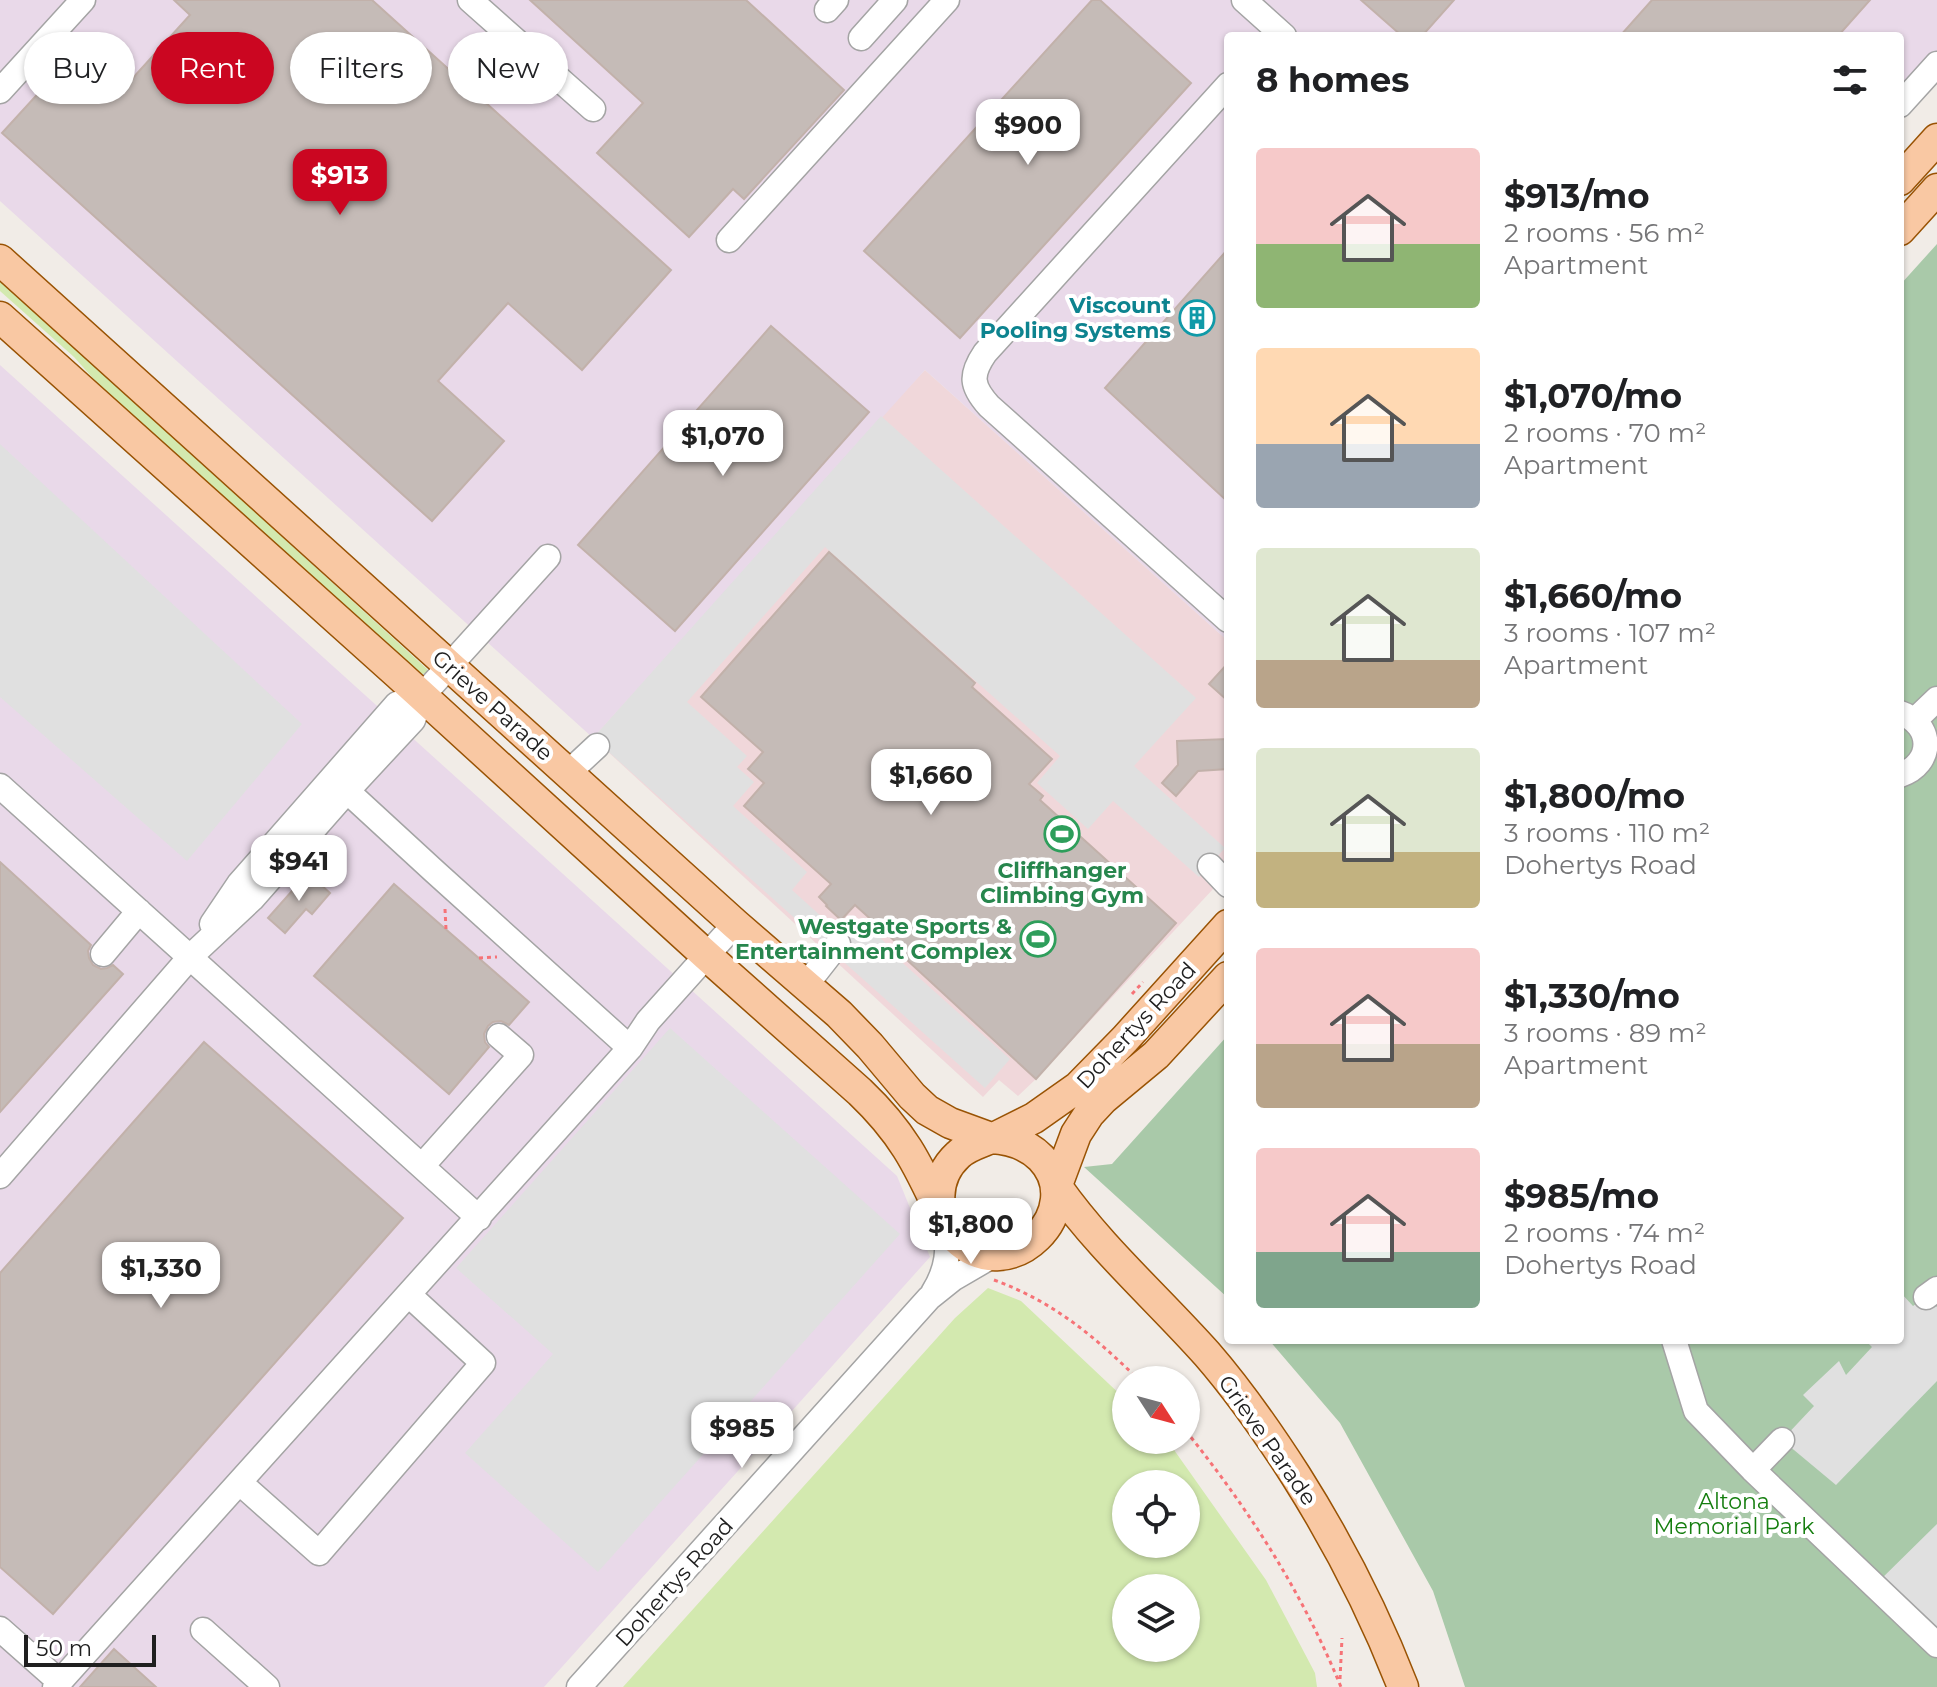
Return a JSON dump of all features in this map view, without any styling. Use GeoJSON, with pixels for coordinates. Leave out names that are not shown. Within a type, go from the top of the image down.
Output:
{"type":"FeatureCollection","features":[{"type":"Feature","properties":{"kind":"main road"},"geometry":{"type":"LineString","coordinates":[[1904,176],[1937,139]]}},
{"type":"Feature","properties":{"kind":"main road"},"geometry":{"type":"LineString","coordinates":[[1904,226],[1937,189]]}},
{"type":"Feature","properties":{"kind":"main road","name":"Grieve Parade"},"geometry":{"type":"LineString","coordinates":[[0,260],[854,1029],[927,1110],[950,1123],[992,1138]]}},
{"type":"Feature","properties":{"kind":"main road","name":"Grieve Parade"},"geometry":{"type":"LineString","coordinates":[[0,317],[883,1113],[913,1155],[943,1217]]}},
{"type":"Feature","properties":{"kind":"main road","name":"Dohertys Road"},"geometry":{"type":"LineString","coordinates":[[992,1138],[1034,1118],[1085,1081],[1224,929]]}},
{"type":"Feature","properties":{"kind":"main road","name":"Dohertys Road"},"geometry":{"type":"LineString","coordinates":[[1057,1186],[1076,1134],[1089,1114],[1156,1055],[1224,981]]}},
{"type":"Feature","properties":{"kind":"main road"},"geometry":{"type":"LineString","coordinates":[[992,1138],[1018,1142],[1032,1150],[1047,1165],[1057,1186],[1049,1221],[1041,1234],[1023,1249],[998,1256],[975,1251],[960,1242],[949,1230],[939,1200],[940,1187],[950,1164],[968,1148],[992,1138]]}},
{"type":"Feature","properties":{"kind":"main road","name":"Grieve Parade"},"geometry":{"type":"LineString","coordinates":[[1057,1186],[1094,1234],[1208,1355],[1246,1402],[1340,1548],[1403,1687]]}},
{"type":"Feature","properties":{"kind":"street"},"geometry":{"type":"LineString","coordinates":[[0,91],[83,0]]}},
{"type":"Feature","properties":{"kind":"street"},"geometry":{"type":"LineString","coordinates":[[470,0],[593,109]]}},
{"type":"Feature","properties":{"kind":"street"},"geometry":{"type":"LineString","coordinates":[[861,38],[895,0]]}},
{"type":"Feature","properties":{"kind":"street"},"geometry":{"type":"LineString","coordinates":[[1244,0],[1276,32]]}},
{"type":"Feature","properties":{"kind":"street"},"geometry":{"type":"LineString","coordinates":[[729,240],[944,1]]}},
{"type":"Feature","properties":{"kind":"street"},"geometry":{"type":"LineString","coordinates":[[1904,101],[1937,64]]}},
{"type":"Feature","properties":{"kind":"street"},"geometry":{"type":"LineString","coordinates":[[1224,89],[985,353],[976,367],[974,381],[978,395],[989,406],[1224,616]]}},
{"type":"Feature","properties":{"kind":"street"},"geometry":{"type":"LineString","coordinates":[[0,1176],[191,956],[252,899],[413,720],[422,696],[548,557]]}},
{"type":"Feature","properties":{"kind":"street"},"geometry":{"type":"LineString","coordinates":[[191,956],[239,884],[397,704],[422,696]]}},
{"type":"Feature","properties":{"kind":"street"},"geometry":{"type":"LineString","coordinates":[[1904,773],[1929,766],[1922,728],[1908,716],[1937,699]]}},
{"type":"Feature","properties":{"kind":"street"},"geometry":{"type":"LineString","coordinates":[[568,773],[597,746]]}},
{"type":"Feature","properties":{"kind":"street"},"geometry":{"type":"LineString","coordinates":[[0,786],[479,1218]]}},
{"type":"Feature","properties":{"kind":"street"},"geometry":{"type":"LineString","coordinates":[[347,791],[630,1048]]}},
{"type":"Feature","properties":{"kind":"street"},"geometry":{"type":"LineString","coordinates":[[1210,866],[1224,881]]}},
{"type":"Feature","properties":{"kind":"street"},"geometry":{"type":"LineString","coordinates":[[103,954],[139,911]]}},
{"type":"Feature","properties":{"kind":"street"},"geometry":{"type":"LineString","coordinates":[[0,1629],[58,1684],[479,1218],[735,924]]}},
{"type":"Feature","properties":{"kind":"street"},"geometry":{"type":"LineString","coordinates":[[806,985],[838,944]]}},
{"type":"Feature","properties":{"kind":"street"},"geometry":{"type":"LineString","coordinates":[[422,1166],[521,1055],[499,1036]]}},
{"type":"Feature","properties":{"kind":"street","name":"Dohertys Road"},"geometry":{"type":"LineString","coordinates":[[929,1298],[940,1281],[948,1257],[943,1217]]}},
{"type":"Feature","properties":{"kind":"street","name":"Dohertys Road"},"geometry":{"type":"LineString","coordinates":[[580,1683],[929,1298],[954,1278],[998,1256]]}},
{"type":"Feature","properties":{"kind":"street"},"geometry":{"type":"LineString","coordinates":[[240,1483],[319,1553],[483,1363],[409,1295]]}},
{"type":"Feature","properties":{"kind":"street"},"geometry":{"type":"LineString","coordinates":[[1675,1344],[1696,1411],[1753,1470],[1937,1645]]}},
{"type":"Feature","properties":{"kind":"street"},"geometry":{"type":"LineString","coordinates":[[1753,1470],[1782,1440]]}},
{"type":"Feature","properties":{"kind":"street"},"geometry":{"type":"LineString","coordinates":[[203,1630],[267,1687]]}},
{"type":"Feature","properties":{"kind":"path"},"geometry":{"type":"LineString","coordinates":[[1200,1449],[1274,1553],[1307,1614],[1340,1687]]}},
{"type":"Feature","properties":{"kind":"path"},"geometry":{"type":"LineString","coordinates":[[1340,1687],[1342,1638]]}},
{"type":"Feature","properties":{"kind":"shaded area"},"geometry":{"type":"Polygon","coordinates":[[[0,0],[1937,0],[1937,79],[1904,116],[1904,32],[1224,32],[1224,637],[925,370],[593,738],[0,201],[0,0]]]}},
{"type":"Feature","properties":{"kind":"shaded area"},"geometry":{"type":"Polygon","coordinates":[[[0,365],[897,1176],[930,1257],[544,1687],[0,1687],[0,365]]]}},
{"type":"Feature","properties":{"kind":"shaded area"},"geometry":{"type":"Polygon","coordinates":[[[925,370],[1224,637],[1224,877],[1018,1096],[999,1080],[983,1097],[593,738],[925,370]]]}},
{"type":"Feature","properties":{"kind":"shaded area"},"geometry":{"type":"Polygon","coordinates":[[[881,416],[1196,698],[1134,766],[1224,849],[1199,877],[1113,801],[1088,829],[1037,783],[1060,756],[825,547],[687,702],[747,756],[737,767],[754,782],[733,806],[807,872],[792,890],[843,936],[859,919],[889,946],[887,949],[1010,1059],[985,1088],[593,738],[881,416]]]}},
{"type":"Feature","properties":{"kind":"shaded area"},"geometry":{"type":"Polygon","coordinates":[[[0,444],[302,724],[187,861],[0,697],[0,444]]]}},
{"type":"Feature","properties":{"kind":"shaded area"},"geometry":{"type":"Polygon","coordinates":[[[670,1028],[900,1234],[598,1572],[465,1453],[553,1354],[456,1268],[670,1028]]]}},
{"type":"Feature","properties":{"kind":"shaded area"},"geometry":{"type":"Polygon","coordinates":[[[1904,1296],[1913,1306],[1926,1297],[1937,1307],[1937,1381],[1836,1485],[1782,1440],[1814,1406],[1803,1395],[1839,1361],[1846,1375],[1872,1347],[1869,1344],[1904,1344],[1904,1296]]]}},
{"type":"Feature","properties":{"kind":"shaded area"},"geometry":{"type":"Polygon","coordinates":[[[1937,1524],[1937,1645],[1874,1586],[1937,1524]]]}},
{"type":"Feature","properties":{"kind":"green space","name":"Altona Memorial Park"},"geometry":{"type":"Polygon","coordinates":[[[1937,244],[1937,1687],[1465,1687],[1433,1591],[1340,1423],[1272,1344],[1904,1344],[1904,281],[1937,244]]]}},
{"type":"Feature","properties":{"kind":"green space"},"geometry":{"type":"Polygon","coordinates":[[[0,273],[232,480],[280,535],[427,672],[418,673],[124,413],[74,357],[0,291],[0,273]]]}},
{"type":"Feature","properties":{"kind":"green space"},"geometry":{"type":"Polygon","coordinates":[[[1224,1039],[1224,1294],[1084,1167],[1112,1164],[1224,1039]]]}},
{"type":"Feature","properties":{"kind":"green space"},"geometry":{"type":"Polygon","coordinates":[[[988,1288],[1021,1301],[1112,1387],[1112,1454],[1177,1454],[1188,1470],[1112,1470],[1112,1558],[1200,1558],[1200,1487],[1266,1580],[1315,1673],[1317,1687],[623,1687],[955,1318],[988,1288]]]}},
{"type":"Feature","properties":{"kind":"building"},"geometry":{"type":"Polygon","coordinates":[[[174,0],[372,0],[407,32],[290,32],[290,104],[432,104],[432,54],[448,69],[448,104],[487,104],[671,270],[582,370],[508,303],[438,381],[504,441],[432,521],[2,133],[29,104],[135,104],[135,76],[151,58],[151,104],[274,104],[274,32],[175,32],[190,15],[174,0]]]}},
{"type":"Feature","properties":{"kind":"building"},"geometry":{"type":"Polygon","coordinates":[[[530,0],[746,0],[844,90],[744,199],[733,189],[689,237],[597,153],[643,103],[530,0]]]}},
{"type":"Feature","properties":{"kind":"building"},"geometry":{"type":"Polygon","coordinates":[[[1092,0],[1100,0],[1191,83],[960,338],[864,251],[1092,0]]]}},
{"type":"Feature","properties":{"kind":"building"},"geometry":{"type":"Polygon","coordinates":[[[1361,0],[1454,0],[1426,32],[1397,32],[1361,0]]]}},
{"type":"Feature","properties":{"kind":"building"},"geometry":{"type":"Polygon","coordinates":[[[1652,0],[1870,0],[1842,32],[1624,32],[1652,0]]]}},
{"type":"Feature","properties":{"kind":"building","name":"Viscount Pooling Systems"},"geometry":{"type":"Polygon","coordinates":[[[1224,254],[1224,498],[1105,388],[1224,254]]]}},
{"type":"Feature","properties":{"kind":"building"},"geometry":{"type":"Polygon","coordinates":[[[771,326],[869,412],[675,631],[578,545],[771,326]]]}},
{"type":"Feature","properties":{"kind":"building"},"geometry":{"type":"Polygon","coordinates":[[[829,552],[975,683],[972,687],[1052,759],[1029,784],[1043,796],[1040,800],[1176,923],[1036,1079],[894,948],[898,944],[855,905],[841,920],[826,906],[819,897],[831,884],[744,806],[764,783],[748,769],[763,752],[701,697],[829,552]]]}},
{"type":"Feature","properties":{"kind":"building"},"geometry":{"type":"Polygon","coordinates":[[[1224,667],[1224,697],[1209,684],[1224,667]]]}},
{"type":"Feature","properties":{"kind":"building"},"geometry":{"type":"Polygon","coordinates":[[[1224,739],[1224,769],[1198,771],[1176,796],[1162,783],[1178,765],[1177,741],[1224,739]]]}},
{"type":"Feature","properties":{"kind":"building"},"geometry":{"type":"Polygon","coordinates":[[[0,862],[91,945],[88,951],[93,965],[101,969],[113,965],[123,974],[0,1112],[0,862]]]}},
{"type":"Feature","properties":{"kind":"building"},"geometry":{"type":"Polygon","coordinates":[[[308,873],[330,893],[312,914],[306,909],[285,933],[268,918],[308,873]]]}},
{"type":"Feature","properties":{"kind":"building"},"geometry":{"type":"Polygon","coordinates":[[[394,884],[529,1002],[509,1025],[501,1021],[488,1026],[484,1034],[489,1047],[449,1094],[314,976],[394,884]]]}},
{"type":"Feature","properties":{"kind":"building"},"geometry":{"type":"Polygon","coordinates":[[[204,1042],[403,1218],[53,1614],[0,1567],[0,1273],[204,1042]]]}},
{"type":"Feature","properties":{"kind":"building"},"geometry":{"type":"Polygon","coordinates":[[[114,1649],[156,1687],[80,1687],[114,1649]]]}},
{"type":"Feature","properties":{"kind":"place","name":"Viscount Pooling Systems"},"geometry":{"type":"Point","coordinates":[1197,318]}},
{"type":"Feature","properties":{"kind":"place","name":"Cliffhanger Climbing Gym"},"geometry":{"type":"Point","coordinates":[1062,834]}},
{"type":"Feature","properties":{"kind":"place","name":"Westgate Sports & Entertainment Complex"},"geometry":{"type":"Point","coordinates":[1038,939]}}]}
